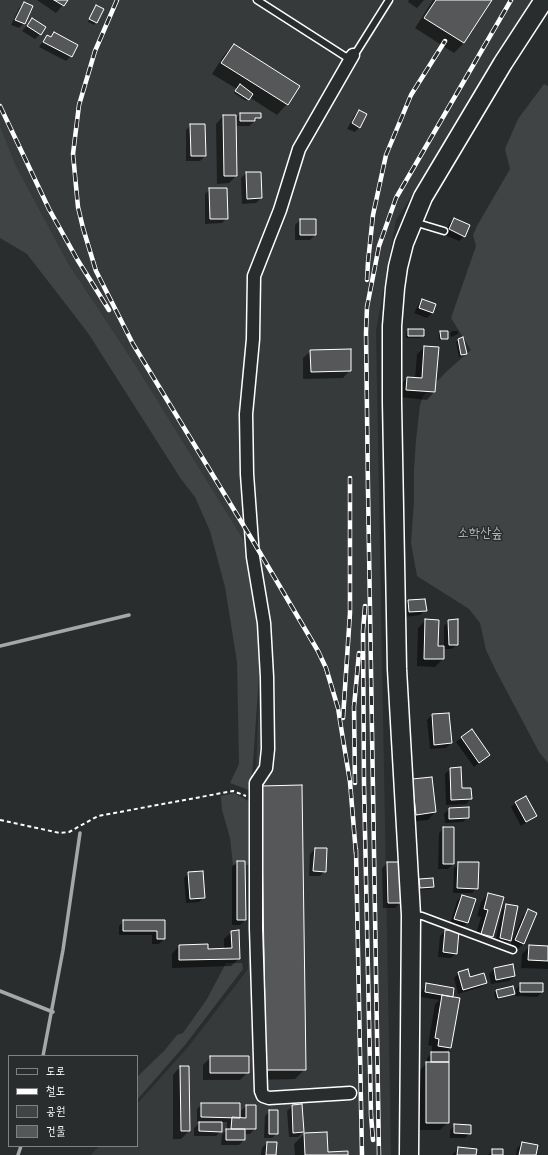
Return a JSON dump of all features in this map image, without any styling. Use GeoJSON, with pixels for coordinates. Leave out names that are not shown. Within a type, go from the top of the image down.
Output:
{"type":"FeatureCollection","features":[{"type":"Feature","properties":{"kind":"street"},"geometry":{"type":"LineString","coordinates":[[409,1155],[411,915],[397,669],[392,402],[392,326],[395,288],[398,267],[412,221],[440,168],[544,0]]}},
{"type":"Feature","properties":{"kind":"street"},"geometry":{"type":"LineString","coordinates":[[350,1093],[268,1098],[263,1096],[261,1091],[256,928],[256,783],[266,768],[268,750],[264,630],[254,564],[246,440],[246,414],[253,339],[254,276],[280,210],[299,150],[353,55]]}},
{"type":"Feature","properties":{"kind":"lane"},"geometry":{"type":"LineString","coordinates":[[257,0],[346,57],[353,55],[357,51],[389,0]]}},
{"type":"Feature","properties":{"kind":"lane"},"geometry":{"type":"LineString","coordinates":[[412,221],[444,230]]}},
{"type":"Feature","properties":{"kind":"lane"},"geometry":{"type":"LineString","coordinates":[[411,915],[422,916],[513,950]]}},
{"type":"Feature","properties":{"kind":"path"},"geometry":{"type":"LineString","coordinates":[[0,820],[60,833],[69,832],[98,816],[233,790],[256,801]]}},
{"type":"Feature","properties":{"kind":"shaded area"},"geometry":{"type":"Polygon","coordinates":[[[0,0],[537,0],[396,220],[376,331],[391,1155],[91,1155],[98,1147],[138,1147],[138,1103],[189,1046],[248,969],[261,648],[243,539],[136,366],[68,263],[16,166],[0,126],[0,0]]]}},
{"type":"Feature","properties":{"kind":"green space","name":"소학산숲"},"geometry":{"type":"Polygon","coordinates":[[[544,84],[548,86],[548,763],[539,752],[495,669],[486,650],[480,623],[469,609],[417,576],[411,543],[414,502],[414,470],[420,405],[423,396],[446,372],[471,350],[451,318],[476,246],[473,235],[510,169],[505,149],[518,119],[544,84]]]}},
{"type":"Feature","properties":{"kind":"green space"},"geometry":{"type":"Polygon","coordinates":[[[0,126],[16,166],[68,263],[136,366],[243,539],[261,648],[251,791],[230,783],[239,764],[237,662],[225,587],[210,531],[195,497],[181,479],[88,333],[27,254],[0,238],[0,126]]]}},
{"type":"Feature","properties":{"kind":"green space"},"geometry":{"type":"Polygon","coordinates":[[[234,793],[252,803],[250,865],[233,865],[230,838],[222,810],[221,796],[234,793]]]}},
{"type":"Feature","properties":{"kind":"green space"},"geometry":{"type":"Polygon","coordinates":[[[226,963],[242,963],[243,969],[185,1045],[138,1099],[138,1076],[164,1051],[177,1035],[183,1033],[207,999],[226,963]]]}},
{"type":"Feature","properties":{"kind":"building"},"geometry":{"type":"Polygon","coordinates":[[[54,0],[68,0],[64,6],[54,0]]]}},
{"type":"Feature","properties":{"kind":"building"},"geometry":{"type":"Polygon","coordinates":[[[436,0],[492,0],[464,43],[424,18],[436,0]]]}},
{"type":"Feature","properties":{"kind":"building"},"geometry":{"type":"Polygon","coordinates":[[[24,2],[33,6],[25,24],[15,20],[24,2]]]}},
{"type":"Feature","properties":{"kind":"building"},"geometry":{"type":"Polygon","coordinates":[[[96,5],[104,9],[97,23],[89,19],[96,5]]]}},
{"type":"Feature","properties":{"kind":"building"},"geometry":{"type":"Polygon","coordinates":[[[32,18],[46,27],[41,35],[27,26],[32,18]]]}},
{"type":"Feature","properties":{"kind":"building"},"geometry":{"type":"Polygon","coordinates":[[[54,32],[78,45],[72,57],[43,42],[47,35],[51,37],[54,32]]]}},
{"type":"Feature","properties":{"kind":"building"},"geometry":{"type":"Polygon","coordinates":[[[234,44],[300,86],[288,105],[221,63],[234,44]]]}},
{"type":"Feature","properties":{"kind":"building"},"geometry":{"type":"Polygon","coordinates":[[[240,84],[253,94],[249,100],[235,91],[240,84]]]}},
{"type":"Feature","properties":{"kind":"building"},"geometry":{"type":"Polygon","coordinates":[[[359,110],[367,114],[360,128],[352,123],[359,110]]]}},
{"type":"Feature","properties":{"kind":"building"},"geometry":{"type":"Polygon","coordinates":[[[240,113],[261,113],[261,118],[255,118],[255,121],[240,121],[240,113]]]}},
{"type":"Feature","properties":{"kind":"building"},"geometry":{"type":"Polygon","coordinates":[[[223,115],[236,115],[237,176],[224,176],[223,115]]]}},
{"type":"Feature","properties":{"kind":"building"},"geometry":{"type":"Polygon","coordinates":[[[190,124],[205,124],[206,156],[191,156],[190,124]]]}},
{"type":"Feature","properties":{"kind":"building"},"geometry":{"type":"Polygon","coordinates":[[[246,172],[261,172],[262,198],[247,199],[246,172]]]}},
{"type":"Feature","properties":{"kind":"building"},"geometry":{"type":"Polygon","coordinates":[[[209,188],[227,188],[228,219],[210,219],[209,188]]]}},
{"type":"Feature","properties":{"kind":"building"},"geometry":{"type":"Polygon","coordinates":[[[454,218],[470,225],[465,237],[449,229],[454,218]]]}},
{"type":"Feature","properties":{"kind":"building"},"geometry":{"type":"Polygon","coordinates":[[[300,219],[316,219],[316,235],[300,235],[300,219]]]}},
{"type":"Feature","properties":{"kind":"building"},"geometry":{"type":"Polygon","coordinates":[[[422,299],[436,304],[433,313],[419,308],[422,299]]]}},
{"type":"Feature","properties":{"kind":"building"},"geometry":{"type":"Polygon","coordinates":[[[408,329],[424,329],[424,336],[408,336],[408,329]]]}},
{"type":"Feature","properties":{"kind":"building"},"geometry":{"type":"Polygon","coordinates":[[[440,331],[448,331],[448,339],[441,339],[440,331]]]}},
{"type":"Feature","properties":{"kind":"building"},"geometry":{"type":"Polygon","coordinates":[[[463,337],[467,354],[461,355],[458,339],[463,337]]]}},
{"type":"Feature","properties":{"kind":"building"},"geometry":{"type":"Polygon","coordinates":[[[424,346],[439,347],[435,392],[406,390],[407,377],[422,378],[424,346]]]}},
{"type":"Feature","properties":{"kind":"building"},"geometry":{"type":"Polygon","coordinates":[[[351,349],[351,371],[311,372],[310,350],[351,349]]]}},
{"type":"Feature","properties":{"kind":"building"},"geometry":{"type":"Polygon","coordinates":[[[425,599],[427,611],[409,612],[408,600],[425,599]]]}},
{"type":"Feature","properties":{"kind":"building"},"geometry":{"type":"Polygon","coordinates":[[[425,619],[439,620],[438,646],[444,646],[444,659],[424,659],[425,619]]]}},
{"type":"Feature","properties":{"kind":"building"},"geometry":{"type":"Polygon","coordinates":[[[458,619],[458,645],[449,645],[448,620],[458,619]]]}},
{"type":"Feature","properties":{"kind":"building"},"geometry":{"type":"Polygon","coordinates":[[[449,713],[452,743],[434,745],[432,714],[449,713]]]}},
{"type":"Feature","properties":{"kind":"building"},"geometry":{"type":"Polygon","coordinates":[[[472,729],[490,755],[479,763],[461,737],[472,729]]]}},
{"type":"Feature","properties":{"kind":"building"},"geometry":{"type":"Polygon","coordinates":[[[461,767],[462,788],[471,788],[472,799],[451,800],[450,768],[461,767]]]}},
{"type":"Feature","properties":{"kind":"building"},"geometry":{"type":"Polygon","coordinates":[[[432,777],[436,812],[416,815],[412,779],[432,777]]]}},
{"type":"Feature","properties":{"kind":"building"},"geometry":{"type":"Polygon","coordinates":[[[302,785],[306,1070],[266,1070],[261,786],[302,785]]]}},
{"type":"Feature","properties":{"kind":"building"},"geometry":{"type":"Polygon","coordinates":[[[526,796],[537,816],[526,822],[515,802],[526,796]]]}},
{"type":"Feature","properties":{"kind":"building"},"geometry":{"type":"Polygon","coordinates":[[[469,807],[469,818],[449,819],[449,808],[469,807]]]}},
{"type":"Feature","properties":{"kind":"building"},"geometry":{"type":"Polygon","coordinates":[[[443,827],[454,827],[454,864],[443,864],[443,827]]]}},
{"type":"Feature","properties":{"kind":"building"},"geometry":{"type":"Polygon","coordinates":[[[315,848],[327,848],[326,872],[313,871],[315,848]]]}},
{"type":"Feature","properties":{"kind":"building"},"geometry":{"type":"Polygon","coordinates":[[[237,861],[245,861],[246,920],[237,920],[237,861]]]}},
{"type":"Feature","properties":{"kind":"building"},"geometry":{"type":"Polygon","coordinates":[[[387,862],[400,862],[401,903],[388,903],[387,862]]]}},
{"type":"Feature","properties":{"kind":"building"},"geometry":{"type":"Polygon","coordinates":[[[458,862],[479,862],[478,889],[457,888],[458,862]]]}},
{"type":"Feature","properties":{"kind":"building"},"geometry":{"type":"Polygon","coordinates":[[[203,871],[205,898],[190,899],[188,872],[203,871]]]}},
{"type":"Feature","properties":{"kind":"building"},"geometry":{"type":"Polygon","coordinates":[[[433,878],[434,887],[420,888],[419,879],[433,878]]]}},
{"type":"Feature","properties":{"kind":"building"},"geometry":{"type":"Polygon","coordinates":[[[488,893],[504,897],[493,937],[481,934],[488,910],[484,909],[488,893]]]}},
{"type":"Feature","properties":{"kind":"building"},"geometry":{"type":"Polygon","coordinates":[[[462,895],[476,899],[468,923],[454,919],[462,895]]]}},
{"type":"Feature","properties":{"kind":"building"},"geometry":{"type":"Polygon","coordinates":[[[506,904],[518,906],[511,941],[500,938],[506,904]]]}},
{"type":"Feature","properties":{"kind":"building"},"geometry":{"type":"Polygon","coordinates":[[[528,909],[537,913],[524,944],[515,940],[528,909]]]}},
{"type":"Feature","properties":{"kind":"building"},"geometry":{"type":"Polygon","coordinates":[[[123,920],[165,920],[165,939],[157,939],[157,931],[123,931],[123,920]]]}},
{"type":"Feature","properties":{"kind":"building"},"geometry":{"type":"Polygon","coordinates":[[[239,930],[240,959],[179,960],[179,945],[208,944],[208,949],[232,948],[231,931],[239,930]]]}},
{"type":"Feature","properties":{"kind":"building"},"geometry":{"type":"Polygon","coordinates":[[[445,930],[459,931],[457,954],[443,952],[445,930]]]}},
{"type":"Feature","properties":{"kind":"building"},"geometry":{"type":"Polygon","coordinates":[[[529,945],[548,946],[548,961],[528,960],[529,945]]]}},
{"type":"Feature","properties":{"kind":"building"},"geometry":{"type":"Polygon","coordinates":[[[513,964],[515,976],[496,980],[494,968],[513,964]]]}},
{"type":"Feature","properties":{"kind":"building"},"geometry":{"type":"Polygon","coordinates":[[[468,969],[470,977],[484,973],[487,983],[463,990],[458,972],[468,969]]]}},
{"type":"Feature","properties":{"kind":"building"},"geometry":{"type":"Polygon","coordinates":[[[426,983],[454,988],[453,997],[425,992],[426,983]]]}},
{"type":"Feature","properties":{"kind":"building"},"geometry":{"type":"Polygon","coordinates":[[[520,983],[543,983],[543,992],[520,992],[520,983]]]}},
{"type":"Feature","properties":{"kind":"building"},"geometry":{"type":"Polygon","coordinates":[[[513,986],[515,994],[498,998],[496,990],[513,986]]]}},
{"type":"Feature","properties":{"kind":"building"},"geometry":{"type":"Polygon","coordinates":[[[442,995],[460,998],[451,1048],[438,1046],[439,1039],[435,1038],[442,995]]]}},
{"type":"Feature","properties":{"kind":"building"},"geometry":{"type":"Polygon","coordinates":[[[431,1052],[449,1052],[449,1062],[431,1062],[431,1052]]]}},
{"type":"Feature","properties":{"kind":"building"},"geometry":{"type":"Polygon","coordinates":[[[210,1056],[249,1056],[249,1073],[210,1073],[210,1056]]]}},
{"type":"Feature","properties":{"kind":"building"},"geometry":{"type":"Polygon","coordinates":[[[426,1062],[449,1062],[449,1123],[426,1123],[426,1062]]]}},
{"type":"Feature","properties":{"kind":"building"},"geometry":{"type":"Polygon","coordinates":[[[180,1066],[189,1066],[190,1131],[181,1131],[180,1066]]]}},
{"type":"Feature","properties":{"kind":"building"},"geometry":{"type":"Polygon","coordinates":[[[201,1103],[240,1103],[240,1118],[201,1117],[201,1103]]]}},
{"type":"Feature","properties":{"kind":"building"},"geometry":{"type":"Polygon","coordinates":[[[302,1104],[304,1132],[293,1133],[292,1105],[302,1104]]]}},
{"type":"Feature","properties":{"kind":"building"},"geometry":{"type":"Polygon","coordinates":[[[246,1105],[256,1105],[256,1129],[231,1129],[232,1117],[246,1118],[246,1105]]]}},
{"type":"Feature","properties":{"kind":"building"},"geometry":{"type":"Polygon","coordinates":[[[269,1110],[278,1110],[278,1134],[269,1134],[269,1110]]]}},
{"type":"Feature","properties":{"kind":"building"},"geometry":{"type":"Polygon","coordinates":[[[199,1122],[222,1122],[222,1132],[199,1131],[199,1122]]]}},
{"type":"Feature","properties":{"kind":"building"},"geometry":{"type":"Polygon","coordinates":[[[454,1124],[471,1125],[471,1134],[454,1133],[454,1124]]]}},
{"type":"Feature","properties":{"kind":"building"},"geometry":{"type":"Polygon","coordinates":[[[226,1129],[245,1129],[245,1140],[226,1140],[226,1129]]]}},
{"type":"Feature","properties":{"kind":"building"},"geometry":{"type":"Polygon","coordinates":[[[327,1132],[328,1152],[348,1151],[348,1155],[305,1155],[304,1133],[327,1132]]]}},
{"type":"Feature","properties":{"kind":"building"},"geometry":{"type":"Polygon","coordinates":[[[267,1142],[277,1142],[276,1155],[266,1155],[267,1142]]]}},
{"type":"Feature","properties":{"kind":"building"},"geometry":{"type":"Polygon","coordinates":[[[522,1142],[538,1145],[536,1155],[519,1155],[522,1142]]]}},
{"type":"Feature","properties":{"kind":"building"},"geometry":{"type":"Polygon","coordinates":[[[458,1147],[477,1149],[476,1155],[457,1155],[458,1147]]]}},
{"type":"Feature","properties":{"kind":"building"},"geometry":{"type":"Polygon","coordinates":[[[492,1149],[503,1149],[503,1155],[492,1155],[492,1149]]]}},
{"type":"Feature","properties":{"kind":"waterway"},"geometry":{"type":"LineString","coordinates":[[0,646],[129,615]]}},
{"type":"Feature","properties":{"kind":"waterway"},"geometry":{"type":"LineString","coordinates":[[43,1055],[63,950],[80,833]]}},
{"type":"Feature","properties":{"kind":"waterway"},"geometry":{"type":"LineString","coordinates":[[0,991],[53,1012]]}},
{"type":"Feature","properties":{"kind":"waterway"},"geometry":{"type":"LineString","coordinates":[[18,1155],[21,1147]]}},
{"type":"Feature","properties":{"kind":"railway"},"geometry":{"type":"LineString","coordinates":[[117,0],[95,51],[79,105],[73,154],[78,207],[83,228],[96,271],[133,344],[253,541],[318,651],[326,668],[338,708],[350,782],[356,854]]}},
{"type":"Feature","properties":{"kind":"railway"},"geometry":{"type":"LineString","coordinates":[[379,1155],[368,489],[367,307],[379,246],[396,198],[511,0]]}},
{"type":"Feature","properties":{"kind":"railway"},"geometry":{"type":"LineString","coordinates":[[367,280],[373,215],[386,155],[411,95],[445,41]]}},
{"type":"Feature","properties":{"kind":"railway"},"geometry":{"type":"LineString","coordinates":[[0,106],[49,209],[77,259],[109,310]]}},
{"type":"Feature","properties":{"kind":"railway"},"geometry":{"type":"LineString","coordinates":[[343,718],[350,613],[350,478]]}},
{"type":"Feature","properties":{"kind":"railway"},"geometry":{"type":"LineString","coordinates":[[365,606],[363,631],[364,784],[371,1115],[373,1140]]}},
{"type":"Feature","properties":{"kind":"railway"},"geometry":{"type":"LineString","coordinates":[[355,783],[354,707],[359,653]]}},
{"type":"Feature","properties":{"kind":"railway"},"geometry":{"type":"LineString","coordinates":[[356,849],[362,1155]]}}]}
